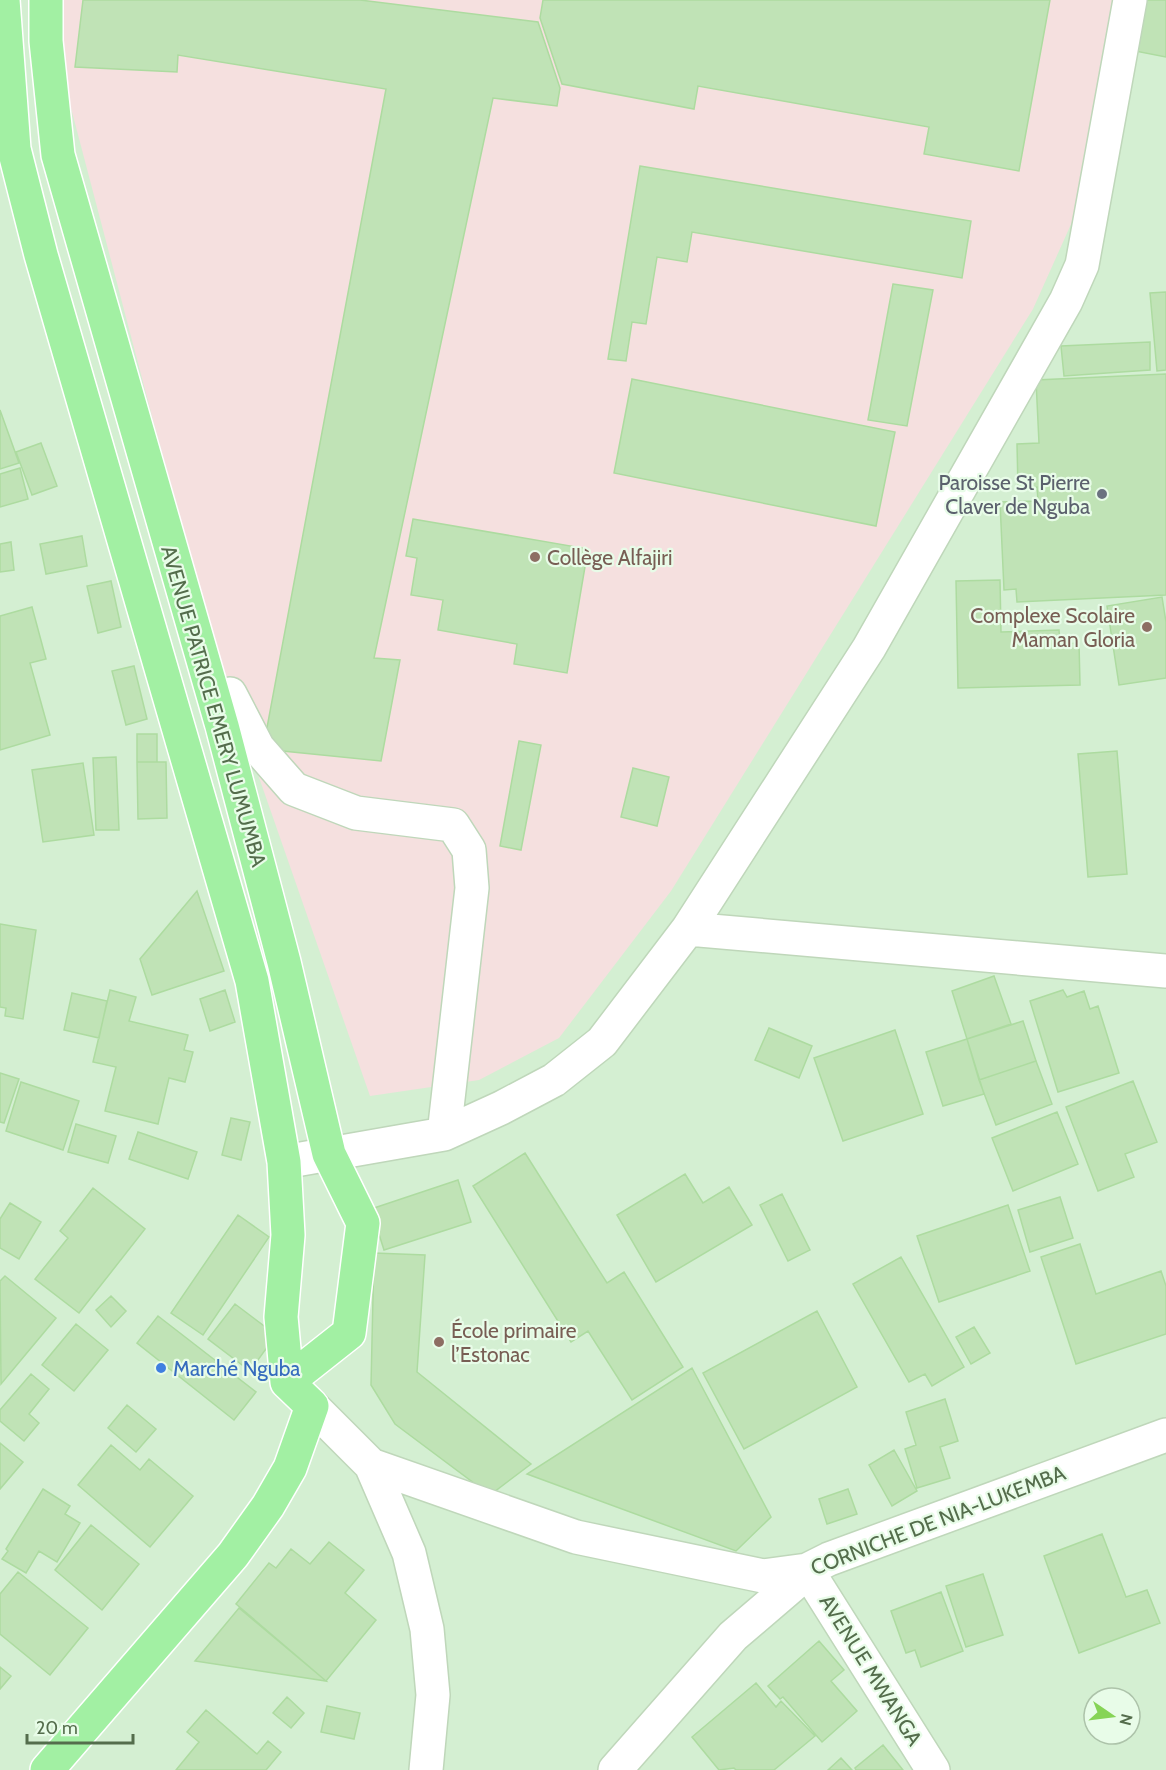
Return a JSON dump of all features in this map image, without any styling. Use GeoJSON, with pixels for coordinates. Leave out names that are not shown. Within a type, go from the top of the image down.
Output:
{"type":"FeatureCollection","features":[{"type":"Feature","properties":{"kind":"main road","name":"AVENUE PATRICE EMERY LUMUMBA"},"geometry":{"type":"LineString","coordinates":[[3,0],[14,149],[41,255],[252,981],[284,1162],[288,1235],[281,1317],[287,1382]]}},
{"type":"Feature","properties":{"kind":"main road","name":"AVENUE PATRICE EMERY LUMUMBA"},"geometry":{"type":"LineString","coordinates":[[46,0],[46,41],[58,155],[222,726],[284,962],[329,1154],[363,1223],[349,1333],[287,1382]]}},
{"type":"Feature","properties":{"kind":"main road"},"geometry":{"type":"LineString","coordinates":[[46,1770],[233,1556],[268,1506],[290,1468],[312,1406],[287,1382]]}},
{"type":"Feature","properties":{"kind":"street"},"geometry":{"type":"LineString","coordinates":[[284,1162],[444,1134],[554,1080],[602,1042],[688,929],[869,648],[1066,301],[1082,265],[1130,0]]}},
{"type":"Feature","properties":{"kind":"street"},"geometry":{"type":"LineString","coordinates":[[222,726],[230,694],[258,748],[294,789],[356,813],[453,825],[469,850],[472,888],[444,1134]]}},
{"type":"Feature","properties":{"kind":"street"},"geometry":{"type":"LineString","coordinates":[[688,929],[1166,971]]}},
{"type":"Feature","properties":{"kind":"street","name":"CORNICHE DE NIA-LUKEMBA"},"geometry":{"type":"LineString","coordinates":[[312,1406],[371,1465],[576,1537],[763,1576],[808,1571],[829,1558],[1166,1435]]}},
{"type":"Feature","properties":{"kind":"street"},"geometry":{"type":"LineString","coordinates":[[371,1465],[408,1553],[427,1629],[433,1695],[426,1770]]}},
{"type":"Feature","properties":{"kind":"street"},"geometry":{"type":"LineString","coordinates":[[615,1770],[734,1636],[808,1571]]}},
{"type":"Feature","properties":{"kind":"street","name":"AVENUE MWANGA"},"geometry":{"type":"LineString","coordinates":[[808,1571],[933,1770]]}},
{"type":"Feature","properties":{"kind":"shaded area"},"geometry":{"type":"Polygon","coordinates":[[[0,0],[1166,0],[1166,1770],[0,1770],[0,0]]]}},
{"type":"Feature","properties":{"kind":"shaded area","name":"Collège Alfajiri"},"geometry":{"type":"Polygon","coordinates":[[[60,0],[1114,0],[1072,222],[1033,309],[671,891],[559,1038],[479,1080],[370,1096],[230,694],[153,420],[61,70],[60,0]]]}},
{"type":"Feature","properties":{"kind":"building"},"geometry":{"type":"Polygon","coordinates":[[[83,0],[360,0],[538,22],[560,88],[557,106],[493,98],[374,658],[400,660],[381,761],[263,749],[386,89],[178,55],[177,72],[75,67],[83,0]]]}},
{"type":"Feature","properties":{"kind":"building"},"geometry":{"type":"Polygon","coordinates":[[[543,0],[1050,0],[1019,171],[924,154],[929,127],[698,86],[694,109],[562,84],[540,18],[543,0]]]}},
{"type":"Feature","properties":{"kind":"building"},"geometry":{"type":"Polygon","coordinates":[[[1144,0],[1166,0],[1166,57],[1135,51],[1144,0]]]}},
{"type":"Feature","properties":{"kind":"building"},"geometry":{"type":"Polygon","coordinates":[[[640,166],[971,221],[962,278],[692,232],[687,262],[657,257],[646,324],[632,322],[626,361],[608,359],[640,166]]]}},
{"type":"Feature","properties":{"kind":"building"},"geometry":{"type":"Polygon","coordinates":[[[893,284],[933,290],[907,426],[868,420],[893,284]]]}},
{"type":"Feature","properties":{"kind":"building"},"geometry":{"type":"Polygon","coordinates":[[[1166,292],[1166,370],[1157,371],[1150,293],[1166,292]]]}},
{"type":"Feature","properties":{"kind":"building"},"geometry":{"type":"Polygon","coordinates":[[[1150,342],[1150,370],[1064,376],[1061,346],[1150,342]]]}},
{"type":"Feature","properties":{"kind":"building","name":"Paroisse St Pierre Claver de Nguba"},"geometry":{"type":"Polygon","coordinates":[[[1166,374],[1166,595],[1017,602],[1016,589],[1004,590],[1000,502],[1038,501],[1037,487],[1018,488],[1017,444],[1039,443],[1036,380],[1166,374]]]}},
{"type":"Feature","properties":{"kind":"building","name":"Paroisse St Pierre Claver de Nguba"},"geometry":{"type":"Polygon","coordinates":[[[1166,374],[1166,595],[1017,602],[1016,589],[1004,590],[1000,502],[1038,501],[1037,487],[1018,488],[1017,444],[1039,443],[1036,380],[1166,374]]]}},
{"type":"Feature","properties":{"kind":"building"},"geometry":{"type":"Polygon","coordinates":[[[632,379],[895,432],[876,526],[614,473],[632,379]]]}},
{"type":"Feature","properties":{"kind":"building"},"geometry":{"type":"Polygon","coordinates":[[[0,410],[19,463],[0,469],[0,410]]]}},
{"type":"Feature","properties":{"kind":"building"},"geometry":{"type":"Polygon","coordinates":[[[41,443],[57,486],[32,495],[16,452],[41,443]]]}},
{"type":"Feature","properties":{"kind":"building"},"geometry":{"type":"Polygon","coordinates":[[[20,468],[28,499],[0,507],[0,474],[20,468]]]}},
{"type":"Feature","properties":{"kind":"building"},"geometry":{"type":"Polygon","coordinates":[[[413,519],[588,549],[567,673],[514,664],[517,644],[438,630],[443,600],[411,595],[417,558],[406,556],[413,519]]]}},
{"type":"Feature","properties":{"kind":"building"},"geometry":{"type":"Polygon","coordinates":[[[82,536],[87,566],[46,574],[40,544],[82,536]]]}},
{"type":"Feature","properties":{"kind":"building"},"geometry":{"type":"Polygon","coordinates":[[[11,542],[14,570],[0,572],[0,544],[11,542]]]}},
{"type":"Feature","properties":{"kind":"building"},"geometry":{"type":"Polygon","coordinates":[[[1000,580],[1001,632],[1059,630],[1060,644],[1079,643],[1080,685],[958,688],[956,581],[1000,580]]]}},
{"type":"Feature","properties":{"kind":"building"},"geometry":{"type":"Polygon","coordinates":[[[111,581],[121,627],[98,633],[87,586],[111,581]]]}},
{"type":"Feature","properties":{"kind":"building"},"geometry":{"type":"Polygon","coordinates":[[[1162,597],[1166,622],[1166,678],[1119,685],[1107,606],[1162,597]]]}},
{"type":"Feature","properties":{"kind":"building"},"geometry":{"type":"Polygon","coordinates":[[[32,607],[46,659],[30,663],[50,735],[0,750],[0,616],[32,607]]]}},
{"type":"Feature","properties":{"kind":"building"},"geometry":{"type":"Polygon","coordinates":[[[134,666],[147,719],[126,725],[112,671],[134,666]]]}},
{"type":"Feature","properties":{"kind":"building"},"geometry":{"type":"Polygon","coordinates":[[[137,734],[157,734],[157,762],[137,762],[137,734]]]}},
{"type":"Feature","properties":{"kind":"building"},"geometry":{"type":"Polygon","coordinates":[[[519,741],[541,745],[521,850],[500,846],[519,741]]]}},
{"type":"Feature","properties":{"kind":"building"},"geometry":{"type":"Polygon","coordinates":[[[1117,751],[1127,874],[1088,877],[1078,754],[1117,751]]]}},
{"type":"Feature","properties":{"kind":"building"},"geometry":{"type":"Polygon","coordinates":[[[116,757],[119,830],[96,830],[93,758],[116,757]]]}},
{"type":"Feature","properties":{"kind":"building"},"geometry":{"type":"Polygon","coordinates":[[[137,762],[166,762],[167,818],[138,819],[137,762]]]}},
{"type":"Feature","properties":{"kind":"building"},"geometry":{"type":"Polygon","coordinates":[[[83,763],[94,835],[43,842],[32,770],[83,763]]]}},
{"type":"Feature","properties":{"kind":"building"},"geometry":{"type":"Polygon","coordinates":[[[633,768],[669,777],[657,826],[621,817],[633,768]]]}},
{"type":"Feature","properties":{"kind":"building"},"geometry":{"type":"Polygon","coordinates":[[[197,891],[224,971],[152,995],[140,959],[197,891]]]}},
{"type":"Feature","properties":{"kind":"building"},"geometry":{"type":"Polygon","coordinates":[[[0,924],[36,930],[23,1019],[5,1016],[6,1008],[0,1007],[0,924]]]}},
{"type":"Feature","properties":{"kind":"building"},"geometry":{"type":"Polygon","coordinates":[[[994,976],[1011,1024],[967,1039],[952,991],[994,976]]]}},
{"type":"Feature","properties":{"kind":"building"},"geometry":{"type":"Polygon","coordinates":[[[110,990],[136,997],[129,1021],[188,1035],[184,1050],[193,1052],[185,1082],[169,1078],[158,1124],[105,1111],[116,1067],[93,1062],[110,990]]]}},
{"type":"Feature","properties":{"kind":"building"},"geometry":{"type":"Polygon","coordinates":[[[225,990],[235,1022],[210,1031],[200,999],[225,990]]]}},
{"type":"Feature","properties":{"kind":"building"},"geometry":{"type":"Polygon","coordinates":[[[1063,990],[1067,997],[1084,991],[1090,1009],[1098,1006],[1119,1073],[1058,1092],[1030,1001],[1063,990]]]}},
{"type":"Feature","properties":{"kind":"building"},"geometry":{"type":"Polygon","coordinates":[[[72,993],[107,1001],[99,1038],[64,1030],[72,993]]]}},
{"type":"Feature","properties":{"kind":"building"},"geometry":{"type":"Polygon","coordinates":[[[1023,1021],[1036,1061],[979,1080],[967,1039],[1023,1021]]]}},
{"type":"Feature","properties":{"kind":"building"},"geometry":{"type":"Polygon","coordinates":[[[769,1028],[812,1046],[799,1078],[755,1060],[769,1028]]]}},
{"type":"Feature","properties":{"kind":"building"},"geometry":{"type":"Polygon","coordinates":[[[895,1030],[923,1114],[843,1141],[814,1058],[895,1030]]]}},
{"type":"Feature","properties":{"kind":"building"},"geometry":{"type":"Polygon","coordinates":[[[967,1039],[984,1094],[943,1106],[926,1052],[967,1039]]]}},
{"type":"Feature","properties":{"kind":"building"},"geometry":{"type":"Polygon","coordinates":[[[1036,1061],[1052,1104],[996,1125],[979,1080],[1036,1061]]]}},
{"type":"Feature","properties":{"kind":"building"},"geometry":{"type":"Polygon","coordinates":[[[0,1073],[19,1079],[4,1123],[0,1122],[0,1073]]]}},
{"type":"Feature","properties":{"kind":"building"},"geometry":{"type":"Polygon","coordinates":[[[1133,1081],[1157,1142],[1125,1154],[1134,1177],[1098,1191],[1066,1107],[1133,1081]]]}},
{"type":"Feature","properties":{"kind":"building"},"geometry":{"type":"Polygon","coordinates":[[[21,1082],[79,1101],[63,1150],[6,1131],[21,1082]]]}},
{"type":"Feature","properties":{"kind":"building"},"geometry":{"type":"Polygon","coordinates":[[[1057,1112],[1078,1164],[1013,1191],[992,1138],[1057,1112]]]}},
{"type":"Feature","properties":{"kind":"building"},"geometry":{"type":"Polygon","coordinates":[[[231,1118],[250,1122],[241,1160],[222,1155],[231,1118]]]}},
{"type":"Feature","properties":{"kind":"building"},"geometry":{"type":"Polygon","coordinates":[[[76,1124],[116,1136],[108,1163],[68,1152],[76,1124]]]}},
{"type":"Feature","properties":{"kind":"building"},"geometry":{"type":"Polygon","coordinates":[[[138,1132],[197,1152],[188,1179],[129,1159],[138,1132]]]}},
{"type":"Feature","properties":{"kind":"building"},"geometry":{"type":"Polygon","coordinates":[[[525,1153],[607,1283],[624,1272],[683,1367],[632,1400],[588,1331],[571,1342],[473,1186],[525,1153]]]}},
{"type":"Feature","properties":{"kind":"building"},"geometry":{"type":"Polygon","coordinates":[[[685,1174],[703,1203],[729,1187],[752,1225],[656,1282],[617,1215],[685,1174]]]}},
{"type":"Feature","properties":{"kind":"building"},"geometry":{"type":"Polygon","coordinates":[[[458,1180],[471,1222],[384,1250],[371,1209],[458,1180]]]}},
{"type":"Feature","properties":{"kind":"building"},"geometry":{"type":"Polygon","coordinates":[[[93,1188],[145,1229],[79,1313],[35,1279],[68,1238],[60,1231],[93,1188]]]}},
{"type":"Feature","properties":{"kind":"building"},"geometry":{"type":"Polygon","coordinates":[[[782,1194],[810,1250],[788,1261],[760,1205],[782,1194]]]}},
{"type":"Feature","properties":{"kind":"building"},"geometry":{"type":"Polygon","coordinates":[[[1060,1197],[1073,1238],[1030,1252],[1018,1210],[1060,1197]]]}},
{"type":"Feature","properties":{"kind":"building"},"geometry":{"type":"Polygon","coordinates":[[[10,1203],[41,1222],[19,1259],[0,1248],[0,1219],[10,1203]]]}},
{"type":"Feature","properties":{"kind":"building"},"geometry":{"type":"Polygon","coordinates":[[[1008,1205],[1030,1271],[939,1302],[917,1236],[1008,1205]]]}},
{"type":"Feature","properties":{"kind":"building"},"geometry":{"type":"Polygon","coordinates":[[[238,1215],[269,1237],[203,1335],[171,1313],[238,1215]]]}},
{"type":"Feature","properties":{"kind":"building"},"geometry":{"type":"Polygon","coordinates":[[[1080,1244],[1096,1294],[1161,1271],[1166,1286],[1166,1334],[1076,1364],[1041,1257],[1080,1244]]]}},
{"type":"Feature","properties":{"kind":"building"},"geometry":{"type":"Polygon","coordinates":[[[374,1253],[425,1255],[417,1372],[531,1464],[490,1495],[395,1424],[371,1385],[374,1253]]]}},
{"type":"Feature","properties":{"kind":"building"},"geometry":{"type":"Polygon","coordinates":[[[901,1257],[964,1367],[932,1386],[925,1374],[909,1382],[853,1284],[901,1257]]]}},
{"type":"Feature","properties":{"kind":"building"},"geometry":{"type":"Polygon","coordinates":[[[5,1276],[56,1318],[1,1384],[0,1281],[5,1276]]]}},
{"type":"Feature","properties":{"kind":"building"},"geometry":{"type":"Polygon","coordinates":[[[111,1296],[126,1311],[111,1327],[96,1310],[111,1296]]]}},
{"type":"Feature","properties":{"kind":"building"},"geometry":{"type":"Polygon","coordinates":[[[235,1304],[276,1335],[250,1371],[208,1339],[235,1304]]]}},
{"type":"Feature","properties":{"kind":"building"},"geometry":{"type":"Polygon","coordinates":[[[817,1311],[857,1387],[744,1449],[703,1373],[817,1311]]]}},
{"type":"Feature","properties":{"kind":"building"},"geometry":{"type":"Polygon","coordinates":[[[158,1316],[256,1392],[234,1420],[137,1343],[158,1316]]]}},
{"type":"Feature","properties":{"kind":"building"},"geometry":{"type":"Polygon","coordinates":[[[76,1324],[108,1350],[74,1391],[42,1365],[76,1324]]]}},
{"type":"Feature","properties":{"kind":"building"},"geometry":{"type":"Polygon","coordinates":[[[974,1327],[990,1353],[971,1364],[956,1337],[974,1327]]]}},
{"type":"Feature","properties":{"kind":"building"},"geometry":{"type":"Polygon","coordinates":[[[692,1368],[771,1517],[736,1551],[527,1474],[692,1368]]]}},
{"type":"Feature","properties":{"kind":"building"},"geometry":{"type":"Polygon","coordinates":[[[31,1374],[49,1389],[29,1414],[39,1423],[24,1441],[0,1421],[0,1410],[31,1374]]]}},
{"type":"Feature","properties":{"kind":"building"},"geometry":{"type":"Polygon","coordinates":[[[945,1399],[958,1441],[940,1447],[950,1478],[917,1488],[905,1449],[916,1445],[906,1412],[945,1399]]]}},
{"type":"Feature","properties":{"kind":"building"},"geometry":{"type":"Polygon","coordinates":[[[127,1405],[156,1429],[136,1452],[108,1428],[127,1405]]]}},
{"type":"Feature","properties":{"kind":"building"},"geometry":{"type":"Polygon","coordinates":[[[0,1443],[23,1462],[0,1489],[0,1443]]]}},
{"type":"Feature","properties":{"kind":"building"},"geometry":{"type":"Polygon","coordinates":[[[111,1445],[140,1470],[149,1459],[193,1496],[150,1547],[78,1485],[111,1445]]]}},
{"type":"Feature","properties":{"kind":"building"},"geometry":{"type":"Polygon","coordinates":[[[894,1450],[917,1491],[892,1506],[869,1465],[894,1450]]]}},
{"type":"Feature","properties":{"kind":"building"},"geometry":{"type":"Polygon","coordinates":[[[43,1489],[70,1506],[65,1514],[80,1523],[57,1562],[39,1551],[26,1573],[2,1559],[43,1489]]]}},
{"type":"Feature","properties":{"kind":"building"},"geometry":{"type":"Polygon","coordinates":[[[848,1489],[857,1514],[827,1524],[819,1499],[848,1489]]]}},
{"type":"Feature","properties":{"kind":"building"},"geometry":{"type":"Polygon","coordinates":[[[91,1525],[139,1564],[102,1610],[55,1570],[91,1525]]]}},
{"type":"Feature","properties":{"kind":"building"},"geometry":{"type":"Polygon","coordinates":[[[1102,1534],[1126,1597],[1147,1590],[1160,1623],[1079,1653],[1044,1556],[1102,1534]]]}},
{"type":"Feature","properties":{"kind":"building"},"geometry":{"type":"Polygon","coordinates":[[[329,1542],[364,1570],[345,1593],[376,1620],[326,1681],[236,1604],[269,1563],[276,1568],[291,1549],[310,1564],[329,1542]]]}},
{"type":"Feature","properties":{"kind":"building"},"geometry":{"type":"Polygon","coordinates":[[[18,1572],[88,1628],[50,1675],[0,1634],[0,1594],[18,1572]]]}},
{"type":"Feature","properties":{"kind":"building"},"geometry":{"type":"Polygon","coordinates":[[[983,1574],[1003,1635],[966,1647],[946,1586],[983,1574]]]}},
{"type":"Feature","properties":{"kind":"building"},"geometry":{"type":"Polygon","coordinates":[[[941,1592],[963,1651],[921,1667],[915,1650],[906,1653],[891,1611],[941,1592]]]}},
{"type":"Feature","properties":{"kind":"building"},"geometry":{"type":"Polygon","coordinates":[[[239,1608],[326,1681],[195,1661],[239,1608]]]}},
{"type":"Feature","properties":{"kind":"building"},"geometry":{"type":"Polygon","coordinates":[[[819,1641],[844,1670],[831,1681],[857,1711],[822,1742],[783,1697],[780,1699],[768,1686],[819,1641]]]}},
{"type":"Feature","properties":{"kind":"building"},"geometry":{"type":"Polygon","coordinates":[[[0,1667],[11,1676],[0,1689],[0,1667]]]}},
{"type":"Feature","properties":{"kind":"building"},"geometry":{"type":"Polygon","coordinates":[[[756,1683],[776,1707],[781,1701],[815,1736],[774,1770],[736,1770],[734,1768],[719,1770],[692,1737],[756,1683]]]}},
{"type":"Feature","properties":{"kind":"building"},"geometry":{"type":"Polygon","coordinates":[[[287,1697],[304,1713],[291,1728],[273,1713],[287,1697]]]}},
{"type":"Feature","properties":{"kind":"building"},"geometry":{"type":"Polygon","coordinates":[[[327,1706],[360,1713],[354,1739],[321,1732],[327,1706]]]}},
{"type":"Feature","properties":{"kind":"building"},"geometry":{"type":"Polygon","coordinates":[[[206,1710],[257,1754],[268,1741],[281,1752],[266,1770],[176,1770],[199,1742],[187,1732],[206,1710]]]}},
{"type":"Feature","properties":{"kind":"building"},"geometry":{"type":"Polygon","coordinates":[[[883,1745],[903,1770],[856,1770],[855,1768],[883,1745]]]}},
{"type":"Feature","properties":{"kind":"building"},"geometry":{"type":"Polygon","coordinates":[[[841,1758],[852,1770],[828,1770],[841,1758]]]}},
{"type":"Feature","properties":{"kind":"place","name":"Paroisse St Pierre Claver de Nguba"},"geometry":{"type":"Point","coordinates":[1102,494]}},
{"type":"Feature","properties":{"kind":"place","name":"Collège Alfajiri"},"geometry":{"type":"Point","coordinates":[535,557]}},
{"type":"Feature","properties":{"kind":"place","name":"Complexe Scolaire Maman Gloria"},"geometry":{"type":"Point","coordinates":[1147,627]}},
{"type":"Feature","properties":{"kind":"place","name":"École primaire l’Estonac"},"geometry":{"type":"Point","coordinates":[439,1342]}},
{"type":"Feature","properties":{"kind":"place","name":"Marché Nguba"},"geometry":{"type":"Point","coordinates":[161,1368]}}]}
